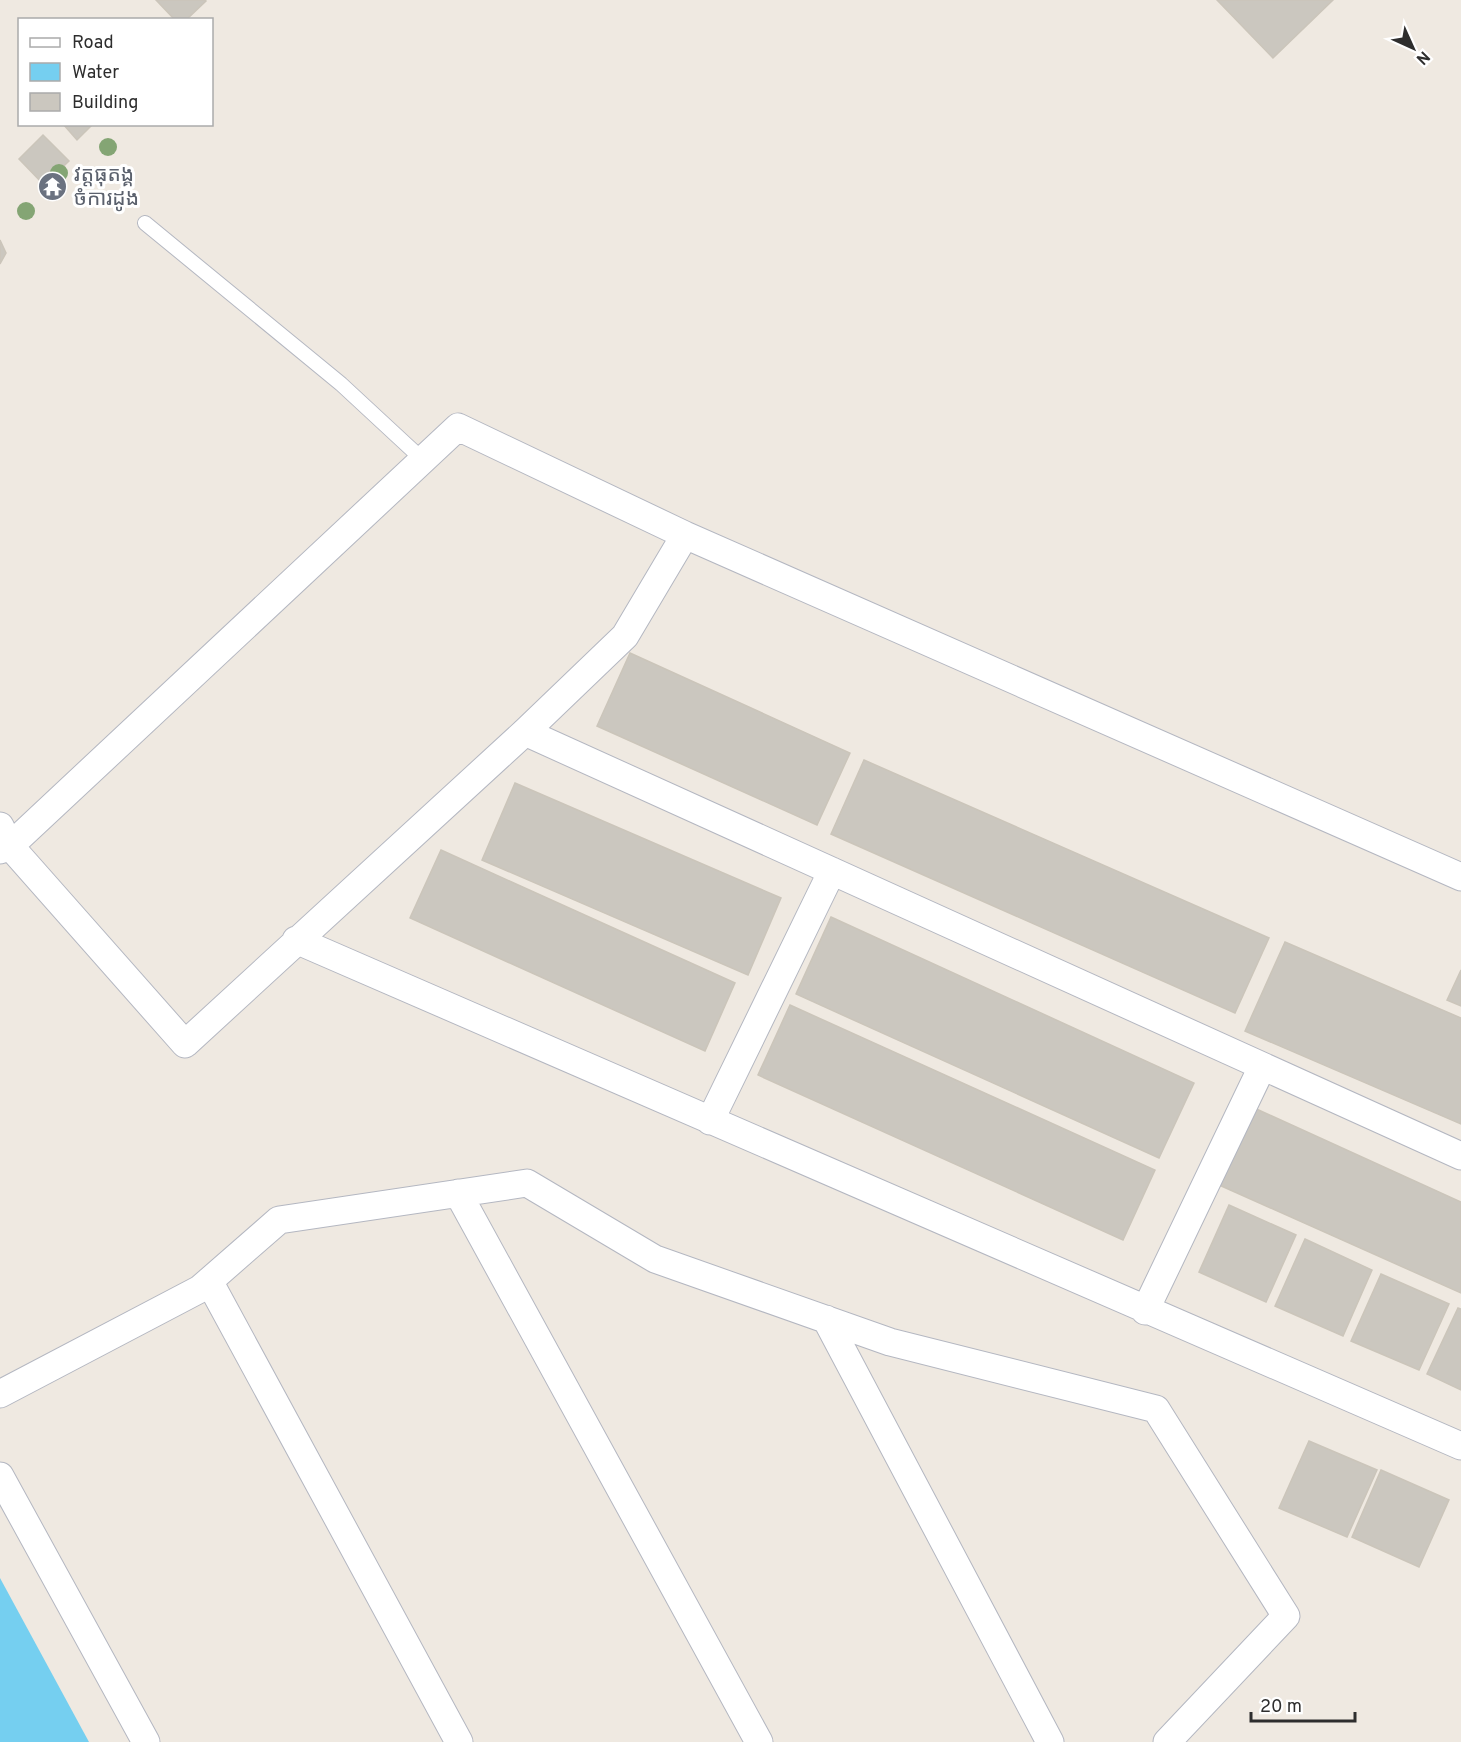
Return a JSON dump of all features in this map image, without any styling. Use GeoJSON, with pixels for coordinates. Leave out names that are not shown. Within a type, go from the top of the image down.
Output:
{"type":"FeatureCollection","features":[{"type":"Feature","properties":{"kind":"street"},"geometry":{"type":"LineString","coordinates":[[685,535],[625,636],[525,732],[184,1044],[3,841],[458,427],[685,535],[1461,877]]}},
{"type":"Feature","properties":{"kind":"street"},"geometry":{"type":"LineString","coordinates":[[525,732],[1461,1156]]}},
{"type":"Feature","properties":{"kind":"street"},"geometry":{"type":"LineString","coordinates":[[710,1121],[832,871]]}},
{"type":"Feature","properties":{"kind":"street"},"geometry":{"type":"LineString","coordinates":[[296,940],[1145,1311],[1461,1446]]}},
{"type":"Feature","properties":{"kind":"street"},"geometry":{"type":"LineString","coordinates":[[1145,1311],[1262,1067]]}},
{"type":"Feature","properties":{"kind":"street"},"geometry":{"type":"LineString","coordinates":[[0,1394],[200,1288],[279,1220],[527,1184],[655,1259],[890,1342],[1156,1409],[1286,1616],[1167,1742]]}},
{"type":"Feature","properties":{"kind":"street"},"geometry":{"type":"LineString","coordinates":[[458,1194],[759,1742]]}},
{"type":"Feature","properties":{"kind":"street"},"geometry":{"type":"LineString","coordinates":[[209,1281],[459,1742]]}},
{"type":"Feature","properties":{"kind":"street"},"geometry":{"type":"LineString","coordinates":[[826,1319],[1050,1742]]}},
{"type":"Feature","properties":{"kind":"street"},"geometry":{"type":"LineString","coordinates":[[0,1476],[146,1742]]}},
{"type":"Feature","properties":{"kind":"lane"},"geometry":{"type":"LineString","coordinates":[[145,223],[341,384],[423,460]]}},
{"type":"Feature","properties":{"kind":"water"},"geometry":{"type":"Polygon","coordinates":[[[0,1578],[89,1742],[0,1742],[0,1578]]]}},
{"type":"Feature","properties":{"kind":"building"},"geometry":{"type":"Polygon","coordinates":[[[156,0],[206,1],[188,18],[173,18],[156,0]]]}},
{"type":"Feature","properties":{"kind":"building"},"geometry":{"type":"Polygon","coordinates":[[[1217,0],[1333,0],[1273,58],[1217,0]]]}},
{"type":"Feature","properties":{"kind":"building"},"geometry":{"type":"Polygon","coordinates":[[[65,126],[91,126],[77,140],[65,126]]]}},
{"type":"Feature","properties":{"kind":"building"},"geometry":{"type":"Polygon","coordinates":[[[43,135],[69,161],[44,185],[19,159],[43,135]]]}},
{"type":"Feature","properties":{"kind":"building"},"geometry":{"type":"Polygon","coordinates":[[[0,240],[6,253],[0,264],[0,240]]]}},
{"type":"Feature","properties":{"kind":"building"},"geometry":{"type":"Polygon","coordinates":[[[630,653],[850,753],[817,825],[597,726],[630,653]]]}},
{"type":"Feature","properties":{"kind":"building"},"geometry":{"type":"Polygon","coordinates":[[[864,760],[1269,938],[1235,1013],[831,834],[864,760]]]}},
{"type":"Feature","properties":{"kind":"building"},"geometry":{"type":"Polygon","coordinates":[[[515,783],[781,898],[748,975],[482,860],[515,783]]]}},
{"type":"Feature","properties":{"kind":"building"},"geometry":{"type":"Polygon","coordinates":[[[441,850],[735,983],[705,1051],[410,918],[441,850]]]}},
{"type":"Feature","properties":{"kind":"building"},"geometry":{"type":"Polygon","coordinates":[[[831,917],[1194,1083],[1159,1158],[796,994],[831,917]]]}},
{"type":"Feature","properties":{"kind":"building"},"geometry":{"type":"Polygon","coordinates":[[[1285,942],[1461,1018],[1461,1124],[1245,1031],[1285,942]]]}},
{"type":"Feature","properties":{"kind":"building"},"geometry":{"type":"Polygon","coordinates":[[[1461,970],[1461,1006],[1447,1000],[1461,970]]]}},
{"type":"Feature","properties":{"kind":"building"},"geometry":{"type":"Polygon","coordinates":[[[790,1005],[1155,1170],[1123,1240],[758,1075],[790,1005]]]}},
{"type":"Feature","properties":{"kind":"building"},"geometry":{"type":"Polygon","coordinates":[[[1252,1107],[1461,1202],[1461,1293],[1217,1184],[1252,1107]]]}},
{"type":"Feature","properties":{"kind":"building"},"geometry":{"type":"Polygon","coordinates":[[[1229,1205],[1296,1235],[1266,1302],[1199,1272],[1229,1205]]]}},
{"type":"Feature","properties":{"kind":"building"},"geometry":{"type":"Polygon","coordinates":[[[1305,1239],[1372,1270],[1343,1336],[1275,1306],[1305,1239]]]}},
{"type":"Feature","properties":{"kind":"building"},"geometry":{"type":"Polygon","coordinates":[[[1381,1274],[1449,1304],[1419,1370],[1351,1341],[1381,1274]]]}},
{"type":"Feature","properties":{"kind":"building"},"geometry":{"type":"Polygon","coordinates":[[[1458,1308],[1461,1309],[1461,1390],[1427,1374],[1458,1308]]]}},
{"type":"Feature","properties":{"kind":"building"},"geometry":{"type":"Polygon","coordinates":[[[1309,1441],[1377,1470],[1347,1537],[1279,1508],[1309,1441]]]}},
{"type":"Feature","properties":{"kind":"building"},"geometry":{"type":"Polygon","coordinates":[[[1381,1470],[1449,1500],[1419,1567],[1352,1537],[1381,1470]]]}},
{"type":"Feature","properties":{"kind":"place","name":"វត្តធុតង្គ ចំការដូង"},"geometry":{"type":"Point","coordinates":[53,187]}}]}
